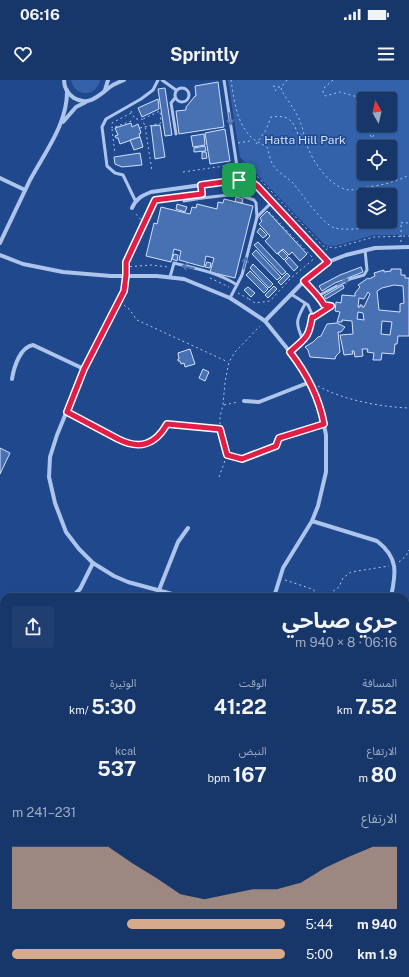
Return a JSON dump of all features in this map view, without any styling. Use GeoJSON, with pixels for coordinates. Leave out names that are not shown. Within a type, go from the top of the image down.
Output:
{"type":"FeatureCollection","features":[{"type":"Feature","properties":{"kind":"street"},"geometry":{"type":"LineString","coordinates":[[0,244],[25,190],[61,123],[65,110],[66,90],[64,80]]}},
{"type":"Feature","properties":{"kind":"street"},"geometry":{"type":"LineString","coordinates":[[104,92],[108,80]]}},
{"type":"Feature","properties":{"kind":"street"},"geometry":{"type":"LineString","coordinates":[[61,123],[76,107],[94,99],[112,86],[124,80]]}},
{"type":"Feature","properties":{"kind":"street"},"geometry":{"type":"LineString","coordinates":[[66,90],[76,99],[88,101]]}},
{"type":"Feature","properties":{"kind":"street"},"geometry":{"type":"LineString","coordinates":[[0,178],[25,190]]}},
{"type":"Feature","properties":{"kind":"street"},"geometry":{"type":"LineString","coordinates":[[132,208],[135,200],[142,195],[151,192],[245,179],[253,183],[328,262]]}},
{"type":"Feature","properties":{"kind":"street"},"geometry":{"type":"LineString","coordinates":[[265,321],[304,281],[328,262],[346,255],[375,248],[409,247]]}},
{"type":"Feature","properties":{"kind":"street"},"geometry":{"type":"LineString","coordinates":[[0,254],[23,264],[41,268],[97,275],[157,276],[184,279],[230,298],[265,321],[290,352],[310,382],[320,405],[327,451],[326,472],[318,506],[312,521],[283,568],[275,593]]}},
{"type":"Feature","properties":{"kind":"street"},"geometry":{"type":"LineString","coordinates":[[126,275],[124,291],[84,369],[56,435],[50,457],[49,477],[55,503],[66,532],[93,564],[114,576],[170,593]]}},
{"type":"Feature","properties":{"kind":"street"},"geometry":{"type":"LineString","coordinates":[[12,379],[14,367],[24,349],[30,345],[33,345],[84,369]]}},
{"type":"Feature","properties":{"kind":"street"},"geometry":{"type":"LineString","coordinates":[[244,401],[259,402],[310,382]]}},
{"type":"Feature","properties":{"kind":"street"},"geometry":{"type":"LineString","coordinates":[[67,412],[118,439],[136,445],[145,444],[155,440],[162,433],[167,424]]}},
{"type":"Feature","properties":{"kind":"street"},"geometry":{"type":"LineString","coordinates":[[312,521],[377,541],[385,547],[391,555],[395,566],[392,593]]}},
{"type":"Feature","properties":{"kind":"street"},"geometry":{"type":"LineString","coordinates":[[159,590],[178,542],[188,528]]}},
{"type":"Feature","properties":{"kind":"street"},"geometry":{"type":"LineString","coordinates":[[76,593],[80,589],[93,564]]}},
{"type":"Feature","properties":{"kind":"lane"},"geometry":{"type":"LineString","coordinates":[[135,200],[123,175],[115,173],[107,166],[102,128],[106,119],[141,99],[153,90],[158,80]]}},
{"type":"Feature","properties":{"kind":"lane"},"geometry":{"type":"LineString","coordinates":[[162,80],[176,90],[186,89],[189,94],[186,101],[176,101],[175,98]]}},
{"type":"Feature","properties":{"kind":"lane"},"geometry":{"type":"LineString","coordinates":[[224,80],[239,180]]}},
{"type":"Feature","properties":{"kind":"lane"},"geometry":{"type":"LineString","coordinates":[[176,90],[175,98],[171,103],[176,134]]}},
{"type":"Feature","properties":{"kind":"lane"},"geometry":{"type":"LineString","coordinates":[[201,185],[202,198]]}},
{"type":"Feature","properties":{"kind":"lane"},"geometry":{"type":"LineString","coordinates":[[184,201],[237,194],[247,196],[256,203],[257,217],[242,275],[230,298]]}},
{"type":"Feature","properties":{"kind":"lane"},"geometry":{"type":"LineString","coordinates":[[257,217],[272,202]]}},
{"type":"Feature","properties":{"kind":"lane"},"geometry":{"type":"LineString","coordinates":[[304,281],[318,295],[350,279],[366,274],[365,250]]}},
{"type":"Feature","properties":{"kind":"lane"},"geometry":{"type":"LineString","coordinates":[[170,277],[174,263],[192,267],[228,279],[237,285]]}},
{"type":"Feature","properties":{"kind":"lane"},"geometry":{"type":"LineString","coordinates":[[290,352],[309,333],[312,317],[311,311],[305,304],[291,294]]}},
{"type":"Feature","properties":{"kind":"lane"},"geometry":{"type":"LineString","coordinates":[[303,340],[298,330],[297,321],[298,316],[305,304]]}},
{"type":"Feature","properties":{"kind":"path"},"geometry":{"type":"LineString","coordinates":[[231,80],[236,110],[245,131],[252,138],[267,147],[272,164],[279,172],[292,182],[322,218],[334,227],[350,229],[401,222],[409,223]]}},
{"type":"Feature","properties":{"kind":"path"},"geometry":{"type":"LineString","coordinates":[[281,88],[287,80]]}},
{"type":"Feature","properties":{"kind":"path"},"geometry":{"type":"LineString","coordinates":[[333,80],[324,88],[323,92],[325,96],[340,92],[357,97]]}},
{"type":"Feature","properties":{"kind":"path"},"geometry":{"type":"LineString","coordinates":[[272,86],[281,88],[294,110],[301,124],[306,145],[313,160],[325,176],[339,187],[350,190],[376,186],[397,182],[409,175]]}},
{"type":"Feature","properties":{"kind":"path"},"geometry":{"type":"LineString","coordinates":[[275,91],[278,87]]}},
{"type":"Feature","properties":{"kind":"path"},"geometry":{"type":"LineString","coordinates":[[128,106],[135,120]]}},
{"type":"Feature","properties":{"kind":"path"},"geometry":{"type":"LineString","coordinates":[[112,128],[135,120],[142,120],[160,111],[162,123],[140,128]]}},
{"type":"Feature","properties":{"kind":"path"},"geometry":{"type":"LineString","coordinates":[[115,154],[112,123],[132,112]]}},
{"type":"Feature","properties":{"kind":"path"},"geometry":{"type":"LineString","coordinates":[[256,144],[266,130],[271,117],[279,116],[290,119],[295,125],[298,136],[304,135]]}},
{"type":"Feature","properties":{"kind":"path"},"geometry":{"type":"LineString","coordinates":[[142,120],[145,126],[152,171]]}},
{"type":"Feature","properties":{"kind":"path"},"geometry":{"type":"LineString","coordinates":[[368,132],[372,138],[376,132]]}},
{"type":"Feature","properties":{"kind":"path"},"geometry":{"type":"LineString","coordinates":[[233,144],[250,140],[252,138]]}},
{"type":"Feature","properties":{"kind":"path"},"geometry":{"type":"LineString","coordinates":[[225,190],[245,188],[254,196]]}},
{"type":"Feature","properties":{"kind":"path"},"geometry":{"type":"LineString","coordinates":[[126,275],[126,262],[155,200],[186,196]]}},
{"type":"Feature","properties":{"kind":"path"},"geometry":{"type":"LineString","coordinates":[[132,208],[144,223]]}},
{"type":"Feature","properties":{"kind":"path"},"geometry":{"type":"LineString","coordinates":[[265,208],[314,259]]}},
{"type":"Feature","properties":{"kind":"path"},"geometry":{"type":"LineString","coordinates":[[401,222],[401,247]]}},
{"type":"Feature","properties":{"kind":"path"},"geometry":{"type":"LineString","coordinates":[[318,295],[324,305],[335,306]]}},
{"type":"Feature","properties":{"kind":"path"},"geometry":{"type":"LineString","coordinates":[[119,300],[129,309],[137,320],[229,362]]}},
{"type":"Feature","properties":{"kind":"path"},"geometry":{"type":"LineString","coordinates":[[312,317],[331,306]]}},
{"type":"Feature","properties":{"kind":"path"},"geometry":{"type":"LineString","coordinates":[[219,477],[227,455],[220,429],[220,417],[229,362],[235,352],[265,321]]}},
{"type":"Feature","properties":{"kind":"path"},"geometry":{"type":"LineString","coordinates":[[310,382],[328,392],[350,399],[399,408],[409,408]]}},
{"type":"Feature","properties":{"kind":"path"},"geometry":{"type":"LineString","coordinates":[[223,405],[244,401]]}},
{"type":"Feature","properties":{"kind":"path"},"geometry":{"type":"LineString","coordinates":[[167,424],[220,429]]}},
{"type":"Feature","properties":{"kind":"path"},"geometry":{"type":"LineString","coordinates":[[227,455],[242,459],[276,446],[279,438],[324,424]]}},
{"type":"Feature","properties":{"kind":"path"},"geometry":{"type":"LineString","coordinates":[[330,593],[339,587],[343,578],[351,572],[384,566],[395,566],[406,556],[409,550]]}},
{"type":"Feature","properties":{"kind":"path"},"geometry":{"type":"LineString","coordinates":[[279,578],[312,589],[318,593]]}},
{"type":"Feature","properties":{"kind":"green space"},"geometry":{"type":"Polygon","coordinates":[[[71,80],[100,81],[94,90],[85,93],[77,90],[73,86],[71,80]]]}},
{"type":"Feature","properties":{"kind":"green space","name":"Hatta Hill Park"},"geometry":{"type":"Polygon","coordinates":[[[228,80],[409,80],[409,235],[374,235],[335,246],[325,245],[240,157],[228,80]]]}},
{"type":"Feature","properties":{"kind":"building"},"geometry":{"type":"Polygon","coordinates":[[[218,82],[224,127],[179,134],[176,111],[186,110],[186,107],[196,96],[195,86],[218,82]]]}},
{"type":"Feature","properties":{"kind":"building"},"geometry":{"type":"Polygon","coordinates":[[[165,88],[172,135],[165,136],[158,89],[165,88]]]}},
{"type":"Feature","properties":{"kind":"building"},"geometry":{"type":"Polygon","coordinates":[[[158,99],[159,109],[142,117],[138,108],[158,99]]]}},
{"type":"Feature","properties":{"kind":"building"},"geometry":{"type":"Polygon","coordinates":[[[131,123],[132,127],[138,124],[141,133],[139,134],[140,137],[120,144],[118,138],[115,136],[118,135],[115,128],[131,123]]]}},
{"type":"Feature","properties":{"kind":"building"},"geometry":{"type":"Polygon","coordinates":[[[160,125],[165,157],[155,159],[151,126],[160,125]]]}},
{"type":"Feature","properties":{"kind":"building"},"geometry":{"type":"Polygon","coordinates":[[[225,129],[230,161],[210,164],[205,133],[225,129]]]}},
{"type":"Feature","properties":{"kind":"building"},"geometry":{"type":"Polygon","coordinates":[[[204,134],[205,145],[193,147],[191,136],[204,134]]]}},
{"type":"Feature","properties":{"kind":"building"},"geometry":{"type":"Polygon","coordinates":[[[140,137],[143,147],[134,150],[130,140],[140,137]]]}},
{"type":"Feature","properties":{"kind":"building"},"geometry":{"type":"Polygon","coordinates":[[[205,146],[206,151],[194,152],[194,148],[205,146]]]}},
{"type":"Feature","properties":{"kind":"building"},"geometry":{"type":"Polygon","coordinates":[[[202,152],[206,152],[207,158],[202,159],[202,152]]]}},
{"type":"Feature","properties":{"kind":"building"},"geometry":{"type":"Polygon","coordinates":[[[140,153],[142,165],[122,167],[115,164],[114,157],[140,153]]]}},
{"type":"Feature","properties":{"kind":"building"},"geometry":{"type":"Polygon","coordinates":[[[236,197],[243,199],[242,203],[235,202],[236,197]]]}},
{"type":"Feature","properties":{"kind":"building"},"geometry":{"type":"Polygon","coordinates":[[[224,199],[253,206],[235,278],[210,272],[214,258],[206,256],[204,267],[179,260],[181,251],[174,249],[171,262],[146,256],[154,223],[157,224],[161,207],[190,214],[192,207],[196,208],[197,204],[217,209],[218,202],[223,203],[224,199]]]}},
{"type":"Feature","properties":{"kind":"building"},"geometry":{"type":"Polygon","coordinates":[[[177,204],[187,207],[185,212],[176,209],[177,204]]]}},
{"type":"Feature","properties":{"kind":"building"},"geometry":{"type":"Polygon","coordinates":[[[267,211],[307,254],[300,261],[292,252],[289,255],[283,249],[277,254],[265,241],[270,236],[259,224],[262,221],[260,218],[267,211]]]}},
{"type":"Feature","properties":{"kind":"building"},"geometry":{"type":"Polygon","coordinates":[[[260,228],[267,235],[263,238],[257,232],[260,228]]]}},
{"type":"Feature","properties":{"kind":"building"},"geometry":{"type":"Polygon","coordinates":[[[258,242],[286,272],[282,275],[254,245],[258,242]]]}},
{"type":"Feature","properties":{"kind":"building"},"geometry":{"type":"Polygon","coordinates":[[[256,250],[281,277],[277,280],[252,254],[256,250]]]}},
{"type":"Feature","properties":{"kind":"building"},"geometry":{"type":"Polygon","coordinates":[[[282,250],[288,256],[284,260],[278,254],[282,250]]]}},
{"type":"Feature","properties":{"kind":"building"},"geometry":{"type":"Polygon","coordinates":[[[174,254],[178,255],[177,261],[172,259],[174,254]]]}},
{"type":"Feature","properties":{"kind":"building"},"geometry":{"type":"Polygon","coordinates":[[[289,257],[298,267],[294,271],[285,261],[289,257]]]}},
{"type":"Feature","properties":{"kind":"building"},"geometry":{"type":"Polygon","coordinates":[[[207,262],[211,263],[210,268],[205,267],[207,262]]]}},
{"type":"Feature","properties":{"kind":"building"},"geometry":{"type":"Polygon","coordinates":[[[253,264],[273,284],[269,288],[250,268],[253,264]]]}},
{"type":"Feature","properties":{"kind":"building"},"geometry":{"type":"Polygon","coordinates":[[[361,267],[363,272],[335,283],[322,291],[319,286],[340,275],[361,267]]]}},
{"type":"Feature","properties":{"kind":"building"},"geometry":{"type":"Polygon","coordinates":[[[391,269],[401,269],[401,275],[405,275],[405,278],[409,278],[409,336],[398,336],[394,354],[382,353],[381,360],[373,360],[374,353],[367,352],[368,349],[362,349],[363,356],[355,357],[354,351],[352,351],[353,354],[344,355],[340,335],[353,334],[352,321],[342,320],[342,322],[337,322],[340,312],[335,311],[336,302],[341,303],[342,295],[355,296],[355,293],[360,287],[358,285],[368,278],[369,279],[375,276],[374,273],[384,270],[384,272],[391,271],[391,269]],[[394,285],[377,291],[379,310],[400,312],[400,304],[404,303],[403,286],[394,285]],[[368,292],[364,299],[359,298],[358,307],[362,305],[362,307],[364,307],[370,294],[368,292]],[[358,312],[357,319],[364,320],[363,313],[358,312]],[[382,321],[381,334],[390,335],[392,322],[382,321]]]}},
{"type":"Feature","properties":{"kind":"building"},"geometry":{"type":"Polygon","coordinates":[[[250,271],[268,289],[264,293],[246,275],[250,271]]]}},
{"type":"Feature","properties":{"kind":"building"},"geometry":{"type":"Polygon","coordinates":[[[287,273],[290,276],[281,285],[278,282],[287,273]]]}},
{"type":"Feature","properties":{"kind":"building"},"geometry":{"type":"Polygon","coordinates":[[[343,285],[344,288],[326,299],[324,296],[343,285]]]}},
{"type":"Feature","properties":{"kind":"building"},"geometry":{"type":"Polygon","coordinates":[[[274,286],[277,289],[268,298],[265,295],[274,286]]]}},
{"type":"Feature","properties":{"kind":"building"},"geometry":{"type":"Polygon","coordinates":[[[248,287],[255,293],[251,297],[244,290],[248,287]]]}},
{"type":"Feature","properties":{"kind":"building"},"geometry":{"type":"Polygon","coordinates":[[[337,323],[345,327],[341,332],[338,332],[340,352],[335,359],[310,357],[308,350],[305,347],[321,336],[327,324],[337,323]]]}},
{"type":"Feature","properties":{"kind":"building"},"geometry":{"type":"Polygon","coordinates":[[[190,349],[195,364],[185,367],[184,363],[181,364],[180,361],[178,361],[178,353],[190,349]]]}},
{"type":"Feature","properties":{"kind":"building"},"geometry":{"type":"Polygon","coordinates":[[[203,369],[209,372],[205,381],[199,378],[203,369]]]}},
{"type":"Feature","properties":{"kind":"building"},"geometry":{"type":"Polygon","coordinates":[[[0,448],[10,453],[0,474],[0,448]]]}},
{"type":"Feature","properties":{"kind":"route"},"geometry":{"type":"LineString","coordinates":[[239,180],[249,180],[257,186],[328,262],[304,281],[318,295],[324,305],[331,306],[312,317],[308,336],[290,352],[306,374],[320,405],[324,424],[279,438],[276,446],[242,459],[227,455],[220,429],[167,424],[162,433],[155,440],[145,444],[136,445],[118,439],[67,412],[84,369],[124,291],[126,262],[155,200],[202,194],[201,185],[239,180]]}}]}
